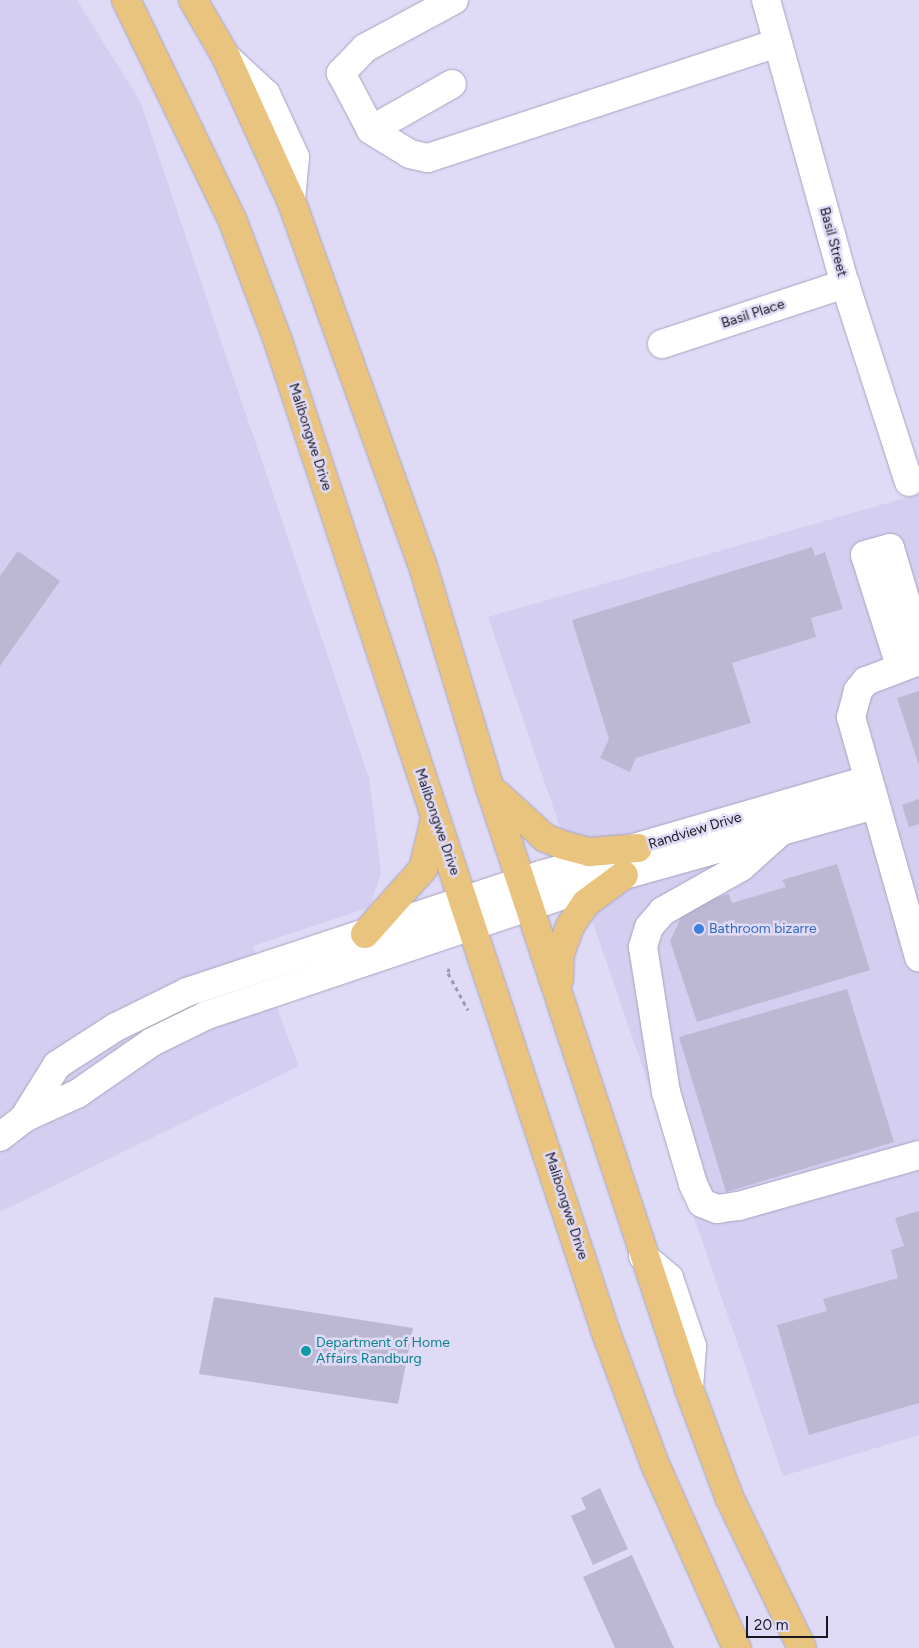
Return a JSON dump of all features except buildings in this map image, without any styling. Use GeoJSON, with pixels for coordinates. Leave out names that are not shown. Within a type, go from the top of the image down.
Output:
{"type":"FeatureCollection","features":[{"type":"Feature","properties":{"kind":"main road"},"geometry":{"type":"LineString","coordinates":[[192,0],[226,57],[291,200],[424,570],[490,788],[527,893],[643,1256],[689,1389],[730,1499],[802,1648]]}},
{"type":"Feature","properties":{"kind":"main road","name":"Malibongwe Drive"},"geometry":{"type":"LineString","coordinates":[[124,4],[232,218],[277,338],[435,819],[474,928],[605,1330],[654,1462],[737,1648]]}},
{"type":"Feature","properties":{"kind":"main road"},"geometry":{"type":"LineString","coordinates":[[490,788],[545,838],[590,852],[638,848]]}},
{"type":"Feature","properties":{"kind":"main road"},"geometry":{"type":"LineString","coordinates":[[364,934],[423,869],[435,819]]}},
{"type":"Feature","properties":{"kind":"main road"},"geometry":{"type":"LineString","coordinates":[[558,988],[560,954],[570,926],[586,903],[624,875]]}},
{"type":"Feature","properties":{"kind":"street"},"geometry":{"type":"LineString","coordinates":[[454,0],[365,48],[344,65],[341,73],[371,130],[410,154],[428,158],[778,43]]}},
{"type":"Feature","properties":{"kind":"street","name":"Basil Street"},"geometry":{"type":"LineString","coordinates":[[766,0],[845,284],[909,482]]}},
{"type":"Feature","properties":{"kind":"street"},"geometry":{"type":"LineString","coordinates":[[371,130],[452,84]]}},
{"type":"Feature","properties":{"kind":"street","name":"Basil Place"},"geometry":{"type":"LineString","coordinates":[[662,344],[845,284]]}},
{"type":"Feature","properties":{"kind":"street"},"geometry":{"type":"LineString","coordinates":[[919,645],[890,548],[865,555],[909,664],[866,681],[853,705],[852,731],[919,958]]}},
{"type":"Feature","properties":{"kind":"street","name":"Randview Drive"},"geometry":{"type":"LineString","coordinates":[[527,893],[638,848],[778,819],[871,793]]}},
{"type":"Feature","properties":{"kind":"street"},"geometry":{"type":"LineString","coordinates":[[778,819],[741,867],[663,911],[649,927],[643,947],[666,1092],[693,1184],[702,1203],[717,1209],[739,1206],[919,1155]]}},
{"type":"Feature","properties":{"kind":"street","name":"Randview Drive"},"geometry":{"type":"LineString","coordinates":[[527,893],[624,875],[778,819]]}},
{"type":"Feature","properties":{"kind":"street"},"geometry":{"type":"LineString","coordinates":[[24,1118],[57,1065],[116,1027],[186,992],[464,901],[527,893]]}},
{"type":"Feature","properties":{"kind":"street"},"geometry":{"type":"LineString","coordinates":[[0,1137],[24,1118],[76,1094],[152,1042],[207,1015],[474,928],[527,893]]}},
{"type":"Feature","properties":{"kind":"path"},"geometry":{"type":"LineString","coordinates":[[449,968],[448,973],[471,1017]]}},
{"type":"Feature","properties":{"kind":"shaded area"},"geometry":{"type":"Polygon","coordinates":[[[0,0],[77,0],[140,101],[369,778],[381,872],[370,907],[253,946],[299,1066],[0,1212],[0,0]]]}},
{"type":"Feature","properties":{"kind":"shaded area"},"geometry":{"type":"Polygon","coordinates":[[[919,494],[919,1435],[783,1476],[488,617],[919,494]]]}},
{"type":"Feature","properties":{"kind":"place","name":"Bathroom bizarre"},"geometry":{"type":"Point","coordinates":[699,929]}},
{"type":"Feature","properties":{"kind":"place","name":"Department of Home Affairs Randburg"},"geometry":{"type":"Point","coordinates":[306,1351]}}]}
